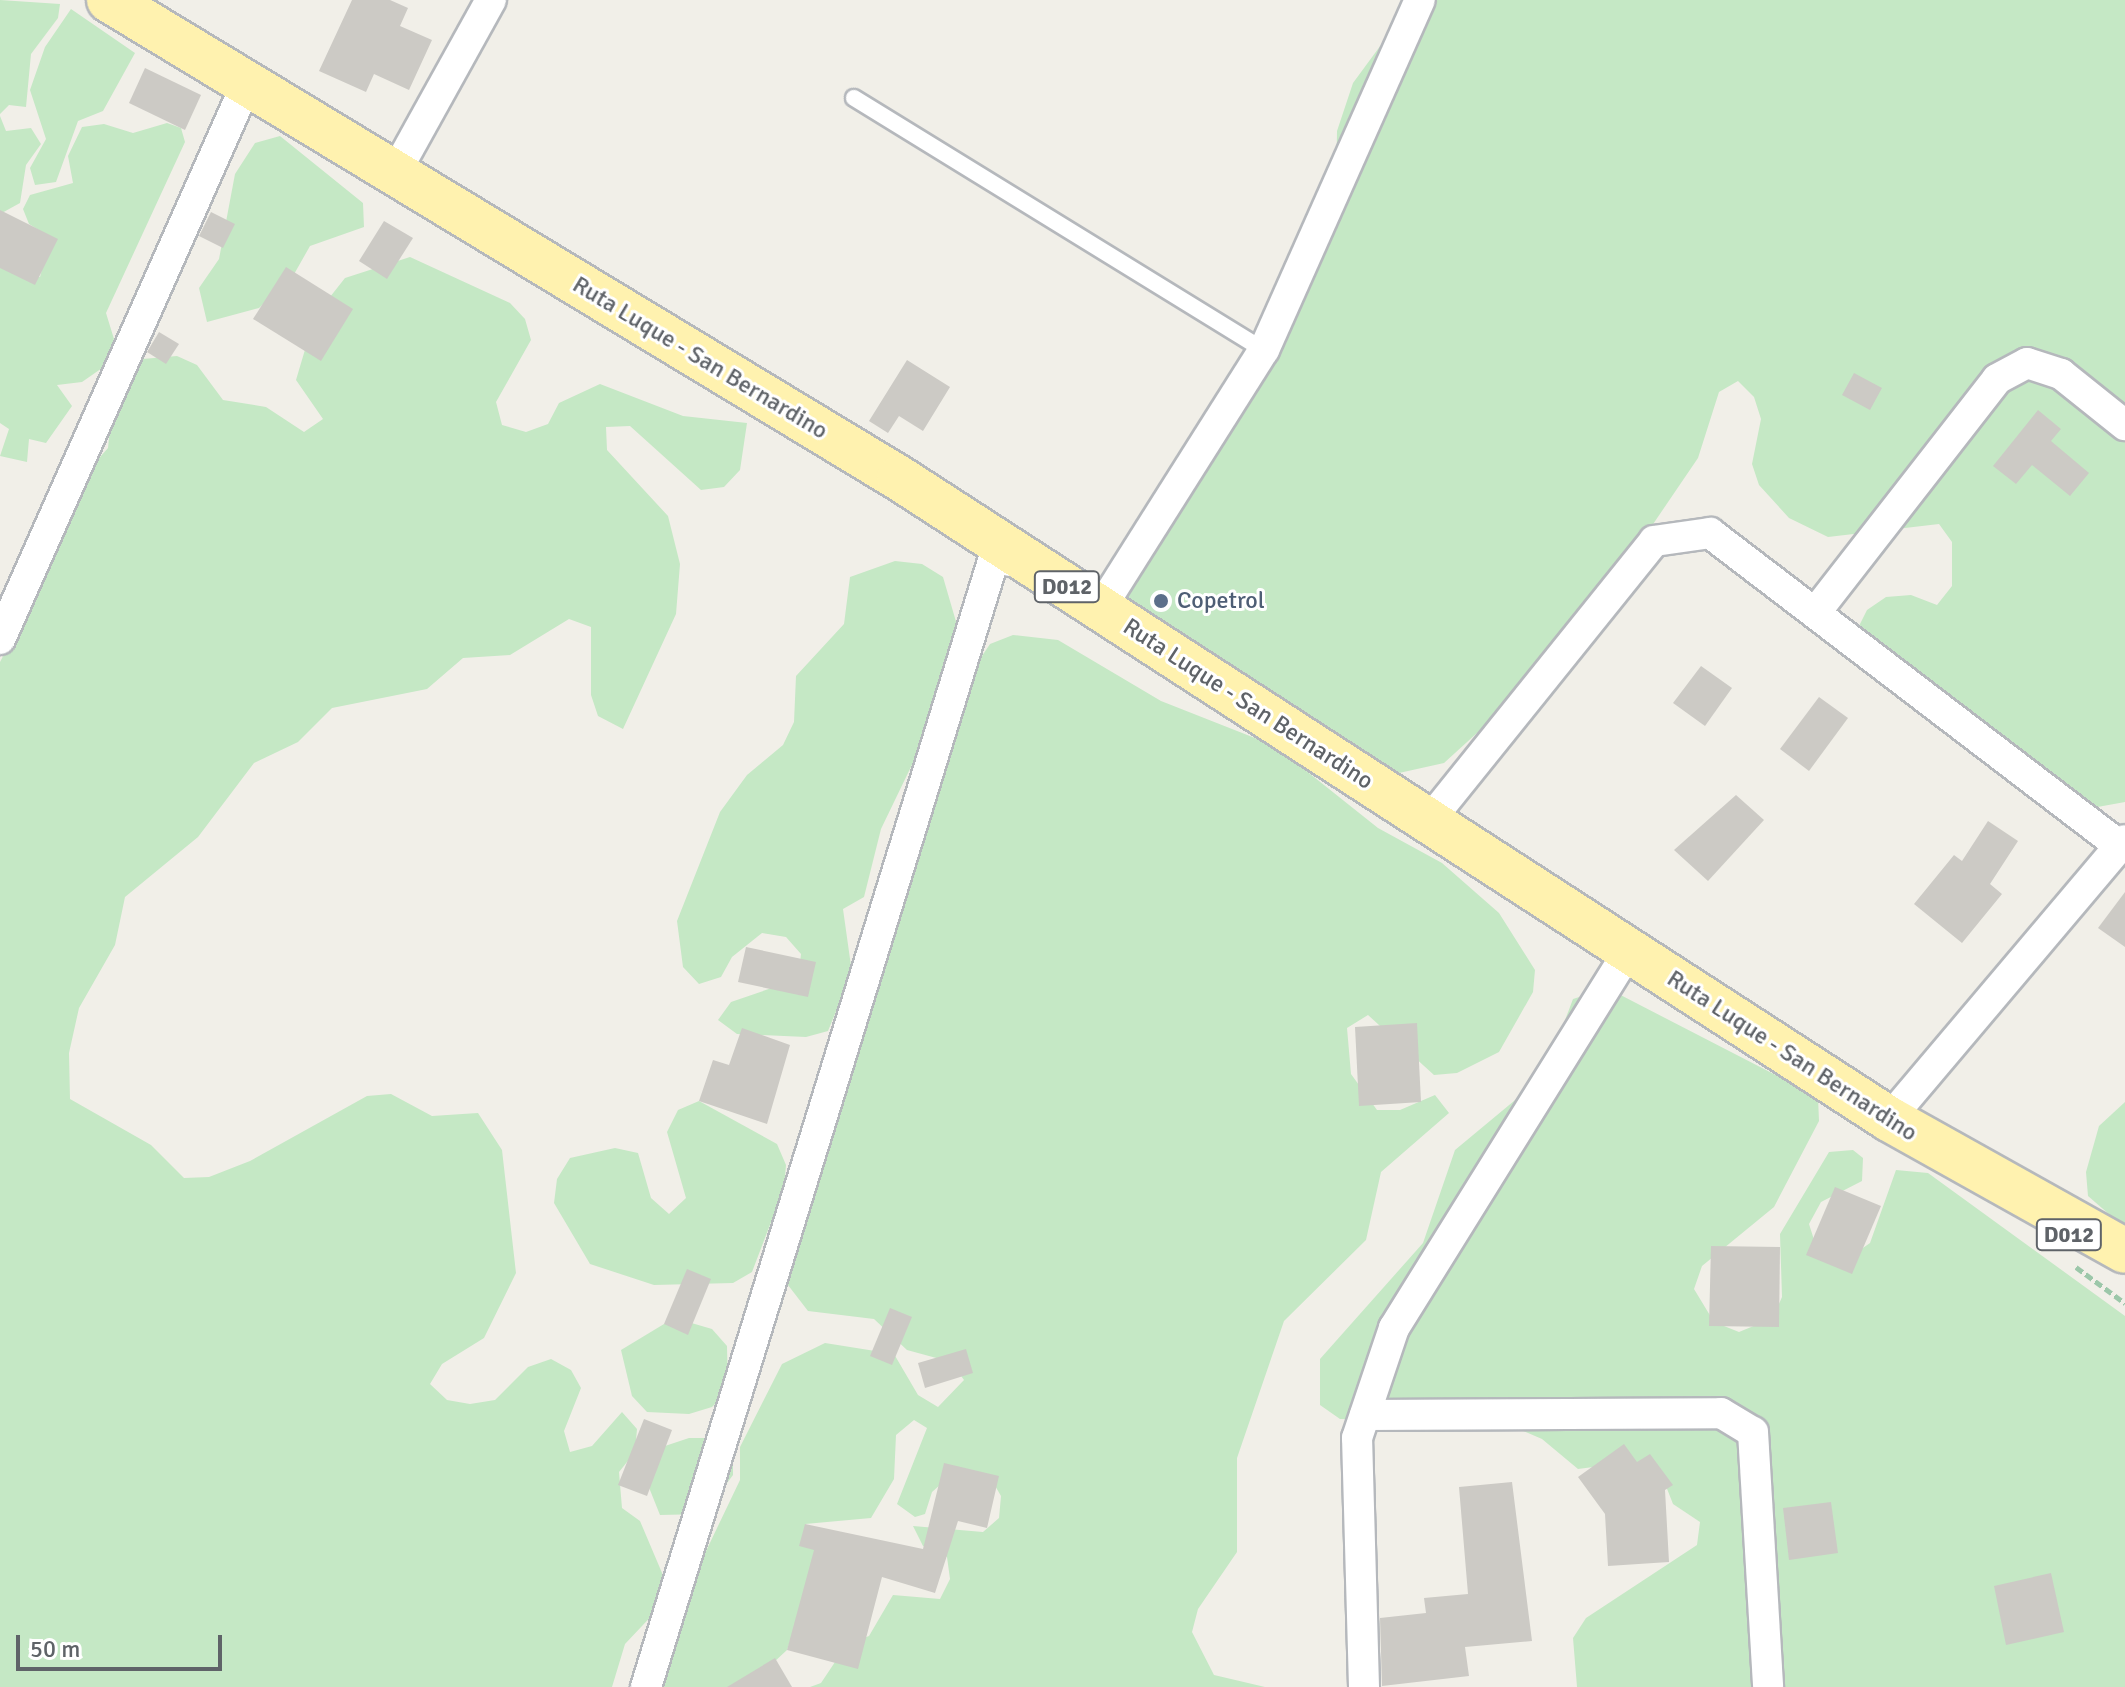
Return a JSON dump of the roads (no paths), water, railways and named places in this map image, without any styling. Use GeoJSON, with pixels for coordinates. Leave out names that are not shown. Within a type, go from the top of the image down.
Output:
{"type":"FeatureCollection","features":[{"type":"Feature","properties":{"kind":"main road","name":"Ruta Luque - San Bernardino"},"geometry":{"type":"LineString","coordinates":[[109,0],[1034,566],[1889,1119],[2013,1191]]}},
{"type":"Feature","properties":{"kind":"main road","name":"D012"},"geometry":{"type":"LineString","coordinates":[[2013,1191],[2125,1251]]}},
{"type":"Feature","properties":{"kind":"main road","name":"D012"},"geometry":{"type":"LineString","coordinates":[[2013,1191],[2125,1280]]}},
{"type":"Feature","properties":{"kind":"street"},"geometry":{"type":"LineString","coordinates":[[395,173],[491,0]]}},
{"type":"Feature","properties":{"kind":"street"},"geometry":{"type":"LineString","coordinates":[[1100,609],[1264,350],[1420,0]]}},
{"type":"Feature","properties":{"kind":"street"},"geometry":{"type":"LineString","coordinates":[[0,639],[247,83]]}},
{"type":"Feature","properties":{"kind":"street"},"geometry":{"type":"LineString","coordinates":[[1815,613],[1997,379],[2027,363],[2061,374],[2125,425]]}},
{"type":"Feature","properties":{"kind":"street"},"geometry":{"type":"LineString","coordinates":[[1429,821],[1654,541],[1710,533],[2123,843],[1889,1119]]}},
{"type":"Feature","properties":{"kind":"street"},"geometry":{"type":"LineString","coordinates":[[646,1687],[994,558],[1034,566]]}},
{"type":"Feature","properties":{"kind":"street"},"geometry":{"type":"LineString","coordinates":[[1364,1687],[1357,1438],[1394,1328],[1620,965],[1636,955]]}},
{"type":"Feature","properties":{"kind":"street"},"geometry":{"type":"LineString","coordinates":[[1365,1415],[1721,1413],[1753,1432],[1768,1687]]}},
{"type":"Feature","properties":{"kind":"lane"},"geometry":{"type":"LineString","coordinates":[[854,98],[1264,350]]}},
{"type":"Feature","properties":{"kind":"place","name":"Copetrol"},"geometry":{"type":"Point","coordinates":[1161,601]}}]}
